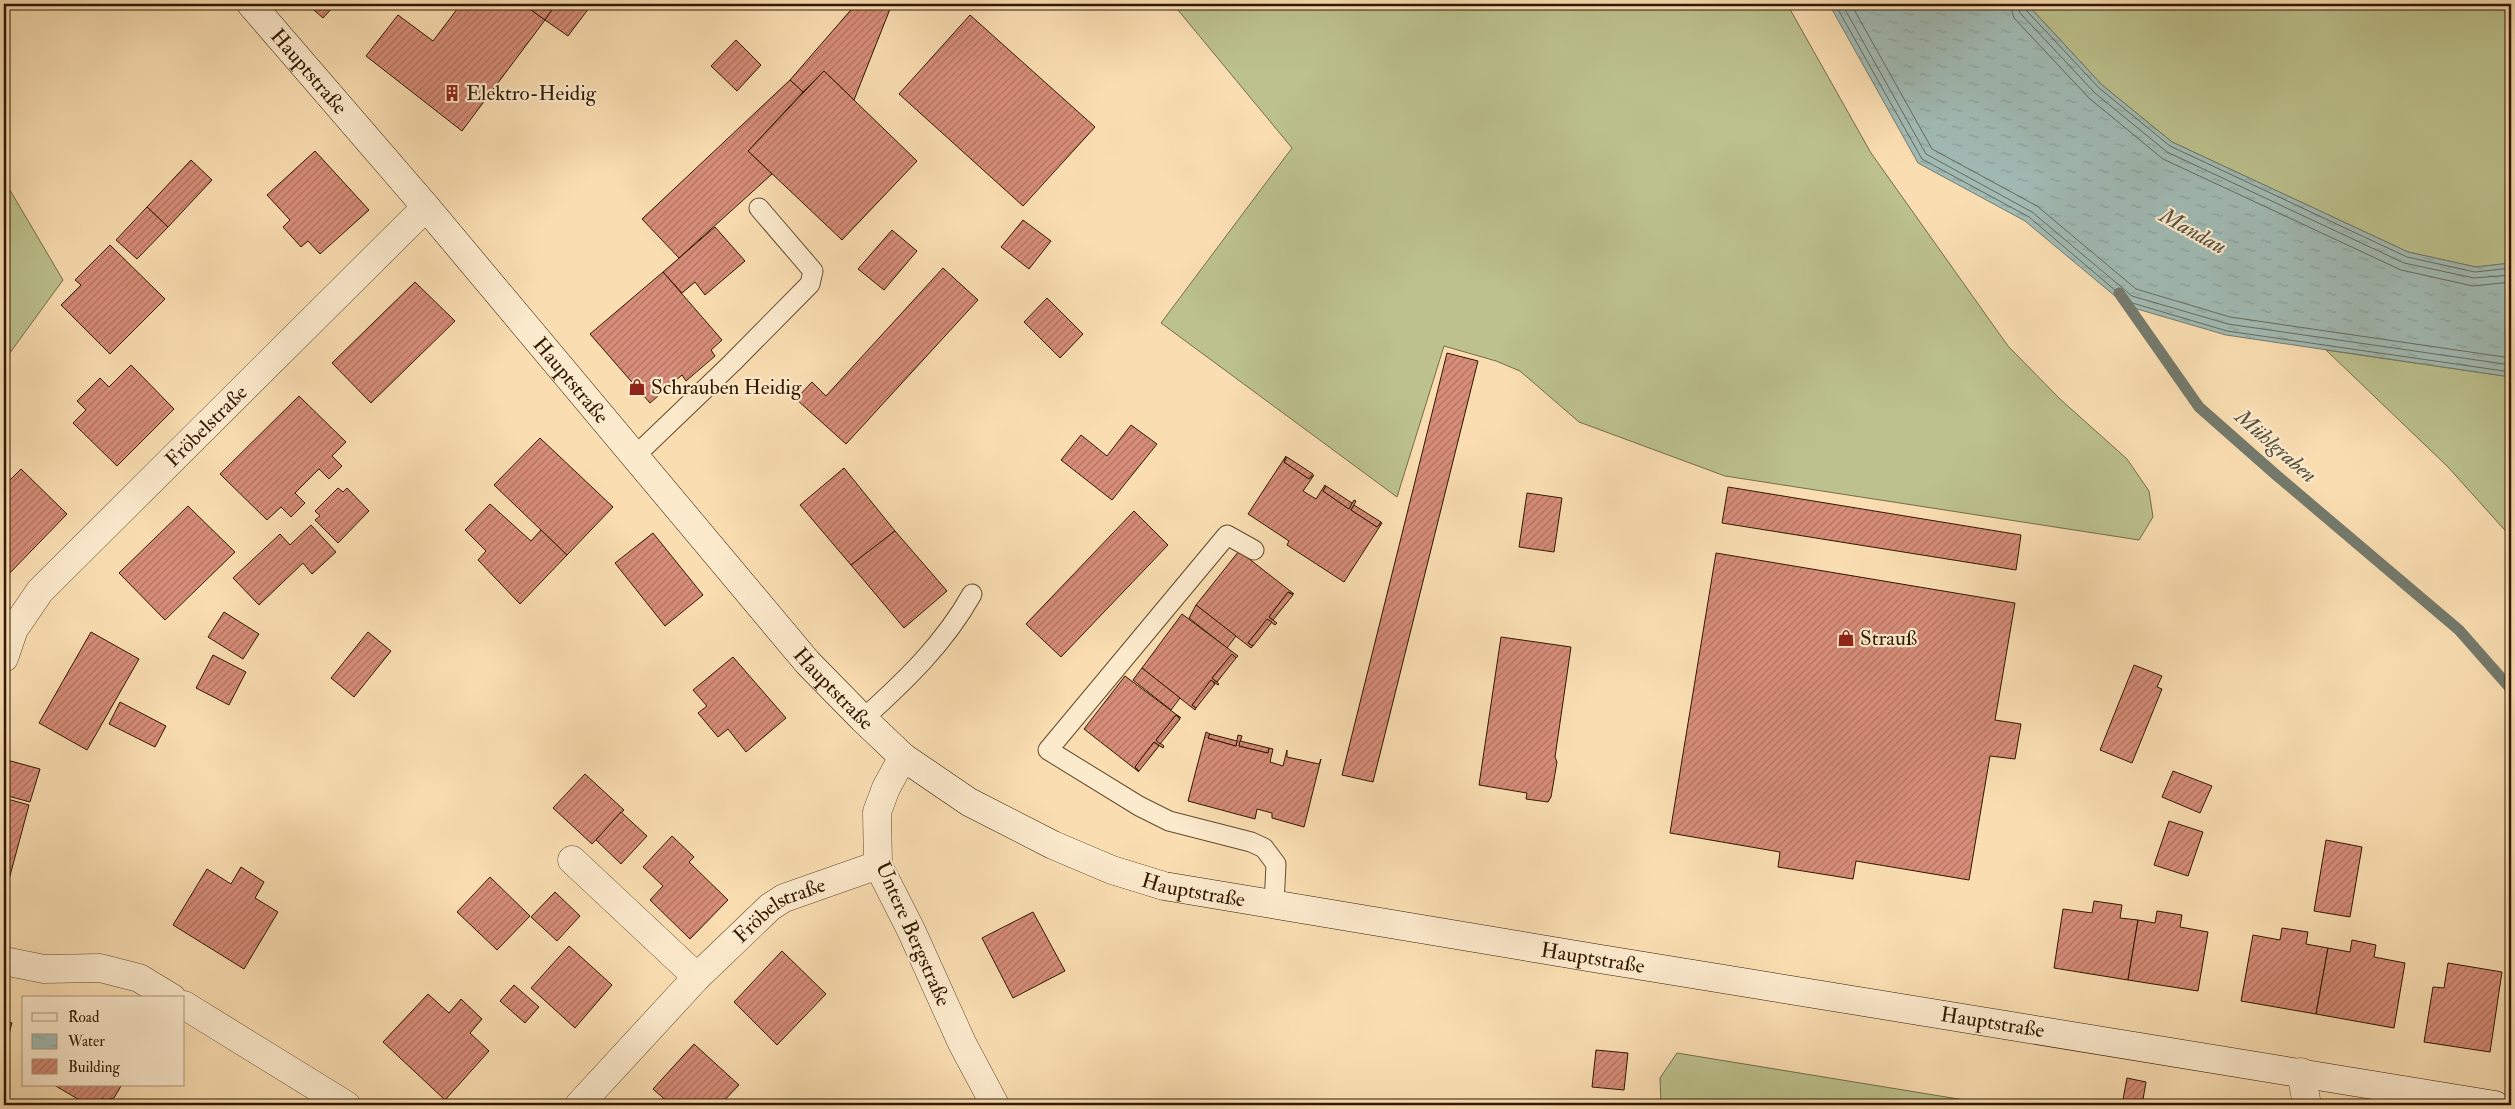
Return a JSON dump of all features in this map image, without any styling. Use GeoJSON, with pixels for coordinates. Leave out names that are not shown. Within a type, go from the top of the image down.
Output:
{"type":"FeatureCollection","features":[{"type":"Feature","properties":{"kind":"main road","name":"Hauptstraße"},"geometry":{"type":"LineString","coordinates":[[251,4],[426,206],[808,663],[863,720],[903,757],[969,802],[1052,845],[1112,870],[1164,886],[1620,963],[1993,1021],[2494,1105]]}},
{"type":"Feature","properties":{"kind":"main road","name":"Fröbelstraße"},"geometry":{"type":"LineString","coordinates":[[4,658],[14,629],[40,591],[426,206]]}},
{"type":"Feature","properties":{"kind":"main road","name":"Untere Bergstraße"},"geometry":{"type":"LineString","coordinates":[[903,757],[886,788],[877,812],[878,865],[911,930],[962,1043],[995,1105]]}},
{"type":"Feature","properties":{"kind":"main road"},"geometry":{"type":"LineString","coordinates":[[572,860],[697,977]]}},
{"type":"Feature","properties":{"kind":"main road","name":"Fröbelstraße"},"geometry":{"type":"LineString","coordinates":[[579,1105],[697,977],[770,907],[784,898],[878,865]]}},
{"type":"Feature","properties":{"kind":"main road"},"geometry":{"type":"LineString","coordinates":[[4,962],[44,970],[100,968],[138,978],[169,996]]}},
{"type":"Feature","properties":{"kind":"main road"},"geometry":{"type":"LineString","coordinates":[[185,1006],[346,1105]]}},
{"type":"Feature","properties":{"kind":"main road"},"geometry":{"type":"LineString","coordinates":[[2301,1072],[2307,1105]]}},
{"type":"Feature","properties":{"kind":"lane"},"geometry":{"type":"LineString","coordinates":[[634,457],[732,363],[810,284],[813,271],[759,208]]}},
{"type":"Feature","properties":{"kind":"lane"},"geometry":{"type":"LineString","coordinates":[[1254,550],[1227,535],[1048,750],[1139,806],[1169,821],[1251,842],[1264,848],[1276,864],[1274,905]]}},
{"type":"Feature","properties":{"kind":"lane"},"geometry":{"type":"LineString","coordinates":[[863,720],[909,677],[937,646],[972,594]]}},
{"type":"Feature","properties":{"kind":"green space"},"geometry":{"type":"Polygon","coordinates":[[[1173,4],[1787,4],[1871,153],[2008,346],[2060,399],[2127,459],[2149,491],[2153,517],[2139,540],[1725,476],[1579,422],[1520,371],[1496,361],[1444,346],[1397,497],[1161,323],[1292,148],[1173,4]]]}},
{"type":"Feature","properties":{"kind":"green space"},"geometry":{"type":"Polygon","coordinates":[[[2027,4],[2511,4],[2511,263],[2476,267],[2408,252],[2172,142],[2102,85],[2027,4]]]}},
{"type":"Feature","properties":{"kind":"green space"},"geometry":{"type":"Polygon","coordinates":[[[4,180],[63,280],[4,361],[4,180]]]}},
{"type":"Feature","properties":{"kind":"green space"},"geometry":{"type":"Polygon","coordinates":[[[2326,350],[2511,377],[2511,537],[2448,467],[2326,350]]]}},
{"type":"Feature","properties":{"kind":"green space"},"geometry":{"type":"Polygon","coordinates":[[[1677,1053],[1995,1105],[1661,1105],[1660,1078],[1677,1053]]]}},
{"type":"Feature","properties":{"kind":"water","name":"Mandau"},"geometry":{"type":"Polygon","coordinates":[[[1829,4],[2027,4],[2102,85],[2172,142],[2408,252],[2476,267],[2511,263],[2511,377],[2226,335],[2127,306],[2025,221],[1918,163],[1829,4]]]}},
{"type":"Feature","properties":{"kind":"building"},"geometry":{"type":"Polygon","coordinates":[[[307,4],[336,4],[323,18],[307,4]]]}},
{"type":"Feature","properties":{"kind":"building","name":"Elektro-Heidig"},"geometry":{"type":"Polygon","coordinates":[[[461,4],[523,4],[545,20],[462,131],[366,56],[398,15],[433,41],[461,4]]]}},
{"type":"Feature","properties":{"kind":"building"},"geometry":{"type":"Polygon","coordinates":[[[523,4],[556,4],[545,20],[523,4]]]}},
{"type":"Feature","properties":{"kind":"building"},"geometry":{"type":"Polygon","coordinates":[[[556,4],[592,4],[568,36],[545,20],[556,4]]]}},
{"type":"Feature","properties":{"kind":"building"},"geometry":{"type":"Polygon","coordinates":[[[856,4],[892,4],[854,100],[824,71],[803,92],[790,80],[856,4]]]}},
{"type":"Feature","properties":{"kind":"building"},"geometry":{"type":"Polygon","coordinates":[[[970,15],[1095,127],[1023,206],[899,94],[970,15]]]}},
{"type":"Feature","properties":{"kind":"building"},"geometry":{"type":"Polygon","coordinates":[[[736,40],[761,65],[737,91],[711,66],[736,40]]]}},
{"type":"Feature","properties":{"kind":"building"},"geometry":{"type":"Polygon","coordinates":[[[824,71],[917,161],[842,240],[748,151],[824,71]]]}},
{"type":"Feature","properties":{"kind":"building"},"geometry":{"type":"Polygon","coordinates":[[[790,80],[803,92],[748,151],[772,174],[679,258],[642,219],[790,80]]]}},
{"type":"Feature","properties":{"kind":"building"},"geometry":{"type":"Polygon","coordinates":[[[315,151],[369,210],[320,254],[308,241],[301,247],[283,227],[290,220],[267,195],[315,151]]]}},
{"type":"Feature","properties":{"kind":"building"},"geometry":{"type":"Polygon","coordinates":[[[191,160],[212,180],[168,227],[147,207],[191,160]]]}},
{"type":"Feature","properties":{"kind":"building"},"geometry":{"type":"Polygon","coordinates":[[[147,207],[168,227],[137,259],[116,240],[147,207]]]}},
{"type":"Feature","properties":{"kind":"building"},"geometry":{"type":"Polygon","coordinates":[[[1023,220],[1051,241],[1029,269],[1001,247],[1023,220]]]}},
{"type":"Feature","properties":{"kind":"building"},"geometry":{"type":"Polygon","coordinates":[[[715,227],[745,261],[705,295],[695,282],[682,293],[663,272],[715,227]]]}},
{"type":"Feature","properties":{"kind":"building"},"geometry":{"type":"Polygon","coordinates":[[[892,230],[917,251],[884,290],[858,269],[892,230]]]}},
{"type":"Feature","properties":{"kind":"building"},"geometry":{"type":"Polygon","coordinates":[[[110,245],[165,299],[110,354],[61,305],[81,285],[75,280],[110,245]]]}},
{"type":"Feature","properties":{"kind":"building"},"geometry":{"type":"Polygon","coordinates":[[[943,268],[978,300],[846,444],[796,399],[812,382],[826,396],[943,268]]]}},
{"type":"Feature","properties":{"kind":"building"},"geometry":{"type":"Polygon","coordinates":[[[663,272],[722,340],[711,350],[715,356],[686,381],[682,375],[650,403],[590,334],[663,272]]]}},
{"type":"Feature","properties":{"kind":"building"},"geometry":{"type":"Polygon","coordinates":[[[415,282],[455,321],[371,403],[332,363],[415,282]]]}},
{"type":"Feature","properties":{"kind":"building"},"geometry":{"type":"Polygon","coordinates":[[[1047,298],[1083,334],[1060,358],[1024,322],[1047,298]]]}},
{"type":"Feature","properties":{"kind":"building"},"geometry":{"type":"Polygon","coordinates":[[[1447,353],[1478,361],[1373,782],[1342,775],[1447,353]]]}},
{"type":"Feature","properties":{"kind":"building"},"geometry":{"type":"Polygon","coordinates":[[[131,365],[174,409],[117,466],[73,423],[86,410],[77,401],[100,378],[109,387],[131,365]]]}},
{"type":"Feature","properties":{"kind":"building"},"geometry":{"type":"Polygon","coordinates":[[[299,396],[346,442],[332,456],[342,466],[329,479],[319,469],[295,493],[305,503],[291,517],[281,507],[267,520],[220,474],[299,396]]]}},
{"type":"Feature","properties":{"kind":"building"},"geometry":{"type":"Polygon","coordinates":[[[1131,425],[1157,444],[1112,500],[1061,460],[1081,435],[1107,456],[1131,425]]]}},
{"type":"Feature","properties":{"kind":"building"},"geometry":{"type":"Polygon","coordinates":[[[540,438],[613,507],[567,555],[494,485],[540,438]]]}},
{"type":"Feature","properties":{"kind":"building"},"geometry":{"type":"Polygon","coordinates":[[[1286,456],[1284,462],[1309,479],[1314,475],[1303,491],[1316,499],[1325,485],[1323,491],[1349,509],[1354,500],[1356,501],[1351,510],[1377,527],[1382,523],[1344,582],[1287,545],[1289,541],[1248,514],[1286,456]]]}},
{"type":"Feature","properties":{"kind":"building"},"geometry":{"type":"Polygon","coordinates":[[[1287,457],[1313,474],[1309,479],[1284,462],[1287,457]]]}},
{"type":"Feature","properties":{"kind":"building"},"geometry":{"type":"Polygon","coordinates":[[[844,468],[895,531],[851,565],[800,505],[844,468]]]}},
{"type":"Feature","properties":{"kind":"building"},"geometry":{"type":"Polygon","coordinates":[[[21,469],[67,514],[4,579],[4,486],[21,469]]]}},
{"type":"Feature","properties":{"kind":"building"},"geometry":{"type":"Polygon","coordinates":[[[1326,486],[1352,503],[1349,509],[1323,491],[1326,486]]]}},
{"type":"Feature","properties":{"kind":"building"},"geometry":{"type":"Polygon","coordinates":[[[1728,487],[2021,535],[2016,570],[1722,523],[1728,487]]]}},
{"type":"Feature","properties":{"kind":"building"},"geometry":{"type":"Polygon","coordinates":[[[338,488],[343,492],[347,488],[369,511],[338,543],[315,520],[320,516],[315,511],[338,488]]]}},
{"type":"Feature","properties":{"kind":"building"},"geometry":{"type":"Polygon","coordinates":[[[1527,493],[1562,498],[1554,552],[1519,547],[1527,493]]]}},
{"type":"Feature","properties":{"kind":"building"},"geometry":{"type":"Polygon","coordinates":[[[490,504],[531,541],[541,530],[567,555],[520,604],[478,560],[486,551],[465,530],[490,504]]]}},
{"type":"Feature","properties":{"kind":"building"},"geometry":{"type":"Polygon","coordinates":[[[1354,505],[1381,522],[1377,527],[1351,510],[1354,505]]]}},
{"type":"Feature","properties":{"kind":"building"},"geometry":{"type":"Polygon","coordinates":[[[188,506],[235,552],[165,620],[119,573],[188,506]]]}},
{"type":"Feature","properties":{"kind":"building"},"geometry":{"type":"Polygon","coordinates":[[[1134,511],[1168,545],[1061,657],[1026,624],[1134,511]]]}},
{"type":"Feature","properties":{"kind":"building"},"geometry":{"type":"Polygon","coordinates":[[[311,525],[336,552],[312,574],[303,563],[259,605],[233,578],[280,534],[290,545],[311,525]]]}},
{"type":"Feature","properties":{"kind":"building"},"geometry":{"type":"Polygon","coordinates":[[[895,531],[947,591],[904,628],[851,565],[895,531]]]}},
{"type":"Feature","properties":{"kind":"building"},"geometry":{"type":"Polygon","coordinates":[[[653,533],[703,595],[665,626],[615,563],[653,533]]]}},
{"type":"Feature","properties":{"kind":"building"},"geometry":{"type":"Polygon","coordinates":[[[1239,551],[1294,594],[1288,592],[1269,617],[1277,623],[1275,625],[1267,619],[1248,643],[1253,646],[1251,648],[1196,605],[1239,551]]]}},
{"type":"Feature","properties":{"kind":"building"},"geometry":{"type":"Polygon","coordinates":[[[1716,553],[2015,603],[1995,720],[2021,724],[2015,759],[1990,756],[1969,880],[1856,861],[1853,879],[1778,867],[1780,852],[1670,833],[1716,553]]]}},
{"type":"Feature","properties":{"kind":"building"},"geometry":{"type":"Polygon","coordinates":[[[1288,592],[1293,595],[1273,620],[1269,617],[1288,592]]]}},
{"type":"Feature","properties":{"kind":"building"},"geometry":{"type":"Polygon","coordinates":[[[1196,605],[1236,636],[1227,648],[1189,618],[1196,605]]]}},
{"type":"Feature","properties":{"kind":"building"},"geometry":{"type":"Polygon","coordinates":[[[224,612],[259,634],[243,659],[208,637],[224,612]]]}},
{"type":"Feature","properties":{"kind":"building"},"geometry":{"type":"Polygon","coordinates":[[[1182,614],[1238,656],[1236,658],[1232,654],[1212,678],[1219,684],[1211,680],[1192,705],[1196,708],[1195,710],[1142,668],[1182,614]]]}},
{"type":"Feature","properties":{"kind":"building"},"geometry":{"type":"Polygon","coordinates":[[[1267,619],[1272,622],[1253,646],[1248,643],[1267,619]]]}},
{"type":"Feature","properties":{"kind":"building"},"geometry":{"type":"Polygon","coordinates":[[[91,632],[139,659],[87,750],[39,723],[91,632]]]}},
{"type":"Feature","properties":{"kind":"building"},"geometry":{"type":"Polygon","coordinates":[[[368,632],[391,651],[354,697],[331,678],[368,632]]]}},
{"type":"Feature","properties":{"kind":"building"},"geometry":{"type":"Polygon","coordinates":[[[1501,637],[1571,647],[1555,757],[1557,762],[1551,797],[1548,802],[1526,799],[1527,793],[1479,785],[1501,637]]]}},
{"type":"Feature","properties":{"kind":"building"},"geometry":{"type":"Polygon","coordinates":[[[1232,654],[1236,658],[1217,682],[1212,678],[1232,654]]]}},
{"type":"Feature","properties":{"kind":"building"},"geometry":{"type":"Polygon","coordinates":[[[213,655],[246,672],[229,705],[196,688],[213,655]]]}},
{"type":"Feature","properties":{"kind":"building"},"geometry":{"type":"Polygon","coordinates":[[[733,657],[786,718],[746,752],[728,729],[718,737],[698,713],[707,706],[693,690],[733,657]]]}},
{"type":"Feature","properties":{"kind":"building"},"geometry":{"type":"Polygon","coordinates":[[[2134,665],[2162,676],[2157,687],[2162,689],[2132,763],[2100,750],[2134,665]]]}},
{"type":"Feature","properties":{"kind":"building"},"geometry":{"type":"Polygon","coordinates":[[[1142,668],[1180,698],[1171,710],[1133,680],[1142,668]]]}},
{"type":"Feature","properties":{"kind":"building"},"geometry":{"type":"Polygon","coordinates":[[[1125,676],[1181,718],[1176,715],[1156,740],[1164,746],[1163,748],[1154,742],[1135,767],[1139,772],[1084,729],[1125,676]]]}},
{"type":"Feature","properties":{"kind":"building"},"geometry":{"type":"Polygon","coordinates":[[[1211,680],[1215,684],[1196,708],[1192,705],[1211,680]]]}},
{"type":"Feature","properties":{"kind":"building"},"geometry":{"type":"Polygon","coordinates":[[[120,702],[166,726],[155,747],[109,724],[120,702]]]}},
{"type":"Feature","properties":{"kind":"building"},"geometry":{"type":"Polygon","coordinates":[[[1176,715],[1180,719],[1160,744],[1156,740],[1176,715]]]}},
{"type":"Feature","properties":{"kind":"building"},"geometry":{"type":"Polygon","coordinates":[[[1206,732],[1210,734],[1208,738],[1236,746],[1238,735],[1242,736],[1239,746],[1268,753],[1269,748],[1273,749],[1270,762],[1283,766],[1287,750],[1287,757],[1319,764],[1321,759],[1304,827],[1272,818],[1272,813],[1257,809],[1255,819],[1188,801],[1206,732]]]}},
{"type":"Feature","properties":{"kind":"building"},"geometry":{"type":"Polygon","coordinates":[[[1210,734],[1237,741],[1236,746],[1208,738],[1210,734]]]}},
{"type":"Feature","properties":{"kind":"building"},"geometry":{"type":"Polygon","coordinates":[[[1240,741],[1269,748],[1268,753],[1239,746],[1240,741]]]}},
{"type":"Feature","properties":{"kind":"building"},"geometry":{"type":"Polygon","coordinates":[[[1154,742],[1159,746],[1139,771],[1135,767],[1154,742]]]}},
{"type":"Feature","properties":{"kind":"building"},"geometry":{"type":"Polygon","coordinates":[[[7,760],[40,769],[30,802],[4,795],[4,769],[7,760]]]}},
{"type":"Feature","properties":{"kind":"building"},"geometry":{"type":"Polygon","coordinates":[[[2173,771],[2212,786],[2200,813],[2162,797],[2173,771]]]}},
{"type":"Feature","properties":{"kind":"building"},"geometry":{"type":"Polygon","coordinates":[[[585,774],[624,810],[592,844],[553,808],[585,774]]]}},
{"type":"Feature","properties":{"kind":"building"},"geometry":{"type":"Polygon","coordinates":[[[4,798],[29,805],[4,898],[4,798]]]}},
{"type":"Feature","properties":{"kind":"building"},"geometry":{"type":"Polygon","coordinates":[[[621,812],[647,836],[621,864],[596,840],[621,812]]]}},
{"type":"Feature","properties":{"kind":"building"},"geometry":{"type":"Polygon","coordinates":[[[2169,821],[2203,832],[2188,876],[2154,865],[2169,821]]]}},
{"type":"Feature","properties":{"kind":"building"},"geometry":{"type":"Polygon","coordinates":[[[672,836],[694,857],[689,862],[728,900],[690,939],[650,900],[663,886],[643,867],[672,836]]]}},
{"type":"Feature","properties":{"kind":"building"},"geometry":{"type":"Polygon","coordinates":[[[2326,840],[2362,847],[2350,917],[2314,911],[2326,840]]]}},
{"type":"Feature","properties":{"kind":"building"},"geometry":{"type":"Polygon","coordinates":[[[241,867],[264,882],[255,898],[278,912],[244,969],[173,925],[207,869],[231,884],[241,867]]]}},
{"type":"Feature","properties":{"kind":"building"},"geometry":{"type":"Polygon","coordinates":[[[490,877],[530,916],[497,950],[457,912],[490,877]]]}},
{"type":"Feature","properties":{"kind":"building"},"geometry":{"type":"Polygon","coordinates":[[[555,892],[580,916],[557,941],[531,917],[555,892]]]}},
{"type":"Feature","properties":{"kind":"building"},"geometry":{"type":"Polygon","coordinates":[[[2094,901],[2122,905],[2120,918],[2138,920],[2128,980],[2054,968],[2063,909],[2092,913],[2094,901]]]}},
{"type":"Feature","properties":{"kind":"building"},"geometry":{"type":"Polygon","coordinates":[[[2157,911],[2182,915],[2180,927],[2208,932],[2198,991],[2128,980],[2138,920],[2155,923],[2157,911]]]}},
{"type":"Feature","properties":{"kind":"building"},"geometry":{"type":"Polygon","coordinates":[[[1033,912],[1065,971],[1013,998],[982,938],[1033,912]]]}},
{"type":"Feature","properties":{"kind":"building"},"geometry":{"type":"Polygon","coordinates":[[[2282,928],[2308,932],[2306,944],[2328,948],[2316,1014],[2241,1001],[2253,935],[2280,940],[2282,928]]]}},
{"type":"Feature","properties":{"kind":"building"},"geometry":{"type":"Polygon","coordinates":[[[2352,940],[2376,945],[2374,957],[2405,963],[2394,1028],[2316,1014],[2328,948],[2350,952],[2352,940]]]}},
{"type":"Feature","properties":{"kind":"building"},"geometry":{"type":"Polygon","coordinates":[[[569,946],[612,985],[575,1028],[531,988],[569,946]]]}},
{"type":"Feature","properties":{"kind":"building"},"geometry":{"type":"Polygon","coordinates":[[[782,951],[826,994],[777,1045],[734,1002],[782,951]]]}},
{"type":"Feature","properties":{"kind":"building"},"geometry":{"type":"Polygon","coordinates":[[[2448,963],[2502,972],[2490,1052],[2424,1042],[2433,987],[2444,988],[2448,963]]]}},
{"type":"Feature","properties":{"kind":"building"},"geometry":{"type":"Polygon","coordinates":[[[514,985],[539,1007],[525,1023],[500,1001],[514,985]]]}},
{"type":"Feature","properties":{"kind":"building"},"geometry":{"type":"Polygon","coordinates":[[[428,994],[449,1013],[461,999],[482,1019],[470,1033],[489,1051],[445,1100],[383,1042],[428,994]]]}},
{"type":"Feature","properties":{"kind":"building"},"geometry":{"type":"Polygon","coordinates":[[[4,1020],[12,1023],[4,1051],[4,1020]]]}},
{"type":"Feature","properties":{"kind":"building"},"geometry":{"type":"Polygon","coordinates":[[[694,1044],[739,1085],[720,1105],[671,1105],[653,1089],[694,1044]]]}},
{"type":"Feature","properties":{"kind":"building"},"geometry":{"type":"Polygon","coordinates":[[[1596,1050],[1628,1053],[1624,1090],[1592,1087],[1596,1050]]]}},
{"type":"Feature","properties":{"kind":"building"},"geometry":{"type":"Polygon","coordinates":[[[2127,1078],[2146,1082],[2142,1105],[2122,1105],[2127,1078]]]}},
{"type":"Feature","properties":{"kind":"building"},"geometry":{"type":"Polygon","coordinates":[[[56,1086],[121,1086],[114,1098],[106,1100],[102,1098],[97,1105],[88,1105],[56,1086]]]}},
{"type":"Feature","properties":{"kind":"waterway","name":"Mühlgraben"},"geometry":{"type":"LineString","coordinates":[[2119,293],[2199,407],[2459,630],[2511,689]]}},
{"type":"Feature","properties":{"kind":"place","name":"Elektro-Heidig"},"geometry":{"type":"Point","coordinates":[452,93]}},
{"type":"Feature","properties":{"kind":"place","name":"Schrauben Heidig"},"geometry":{"type":"Point","coordinates":[637,387]}},
{"type":"Feature","properties":{"kind":"place","name":"Strauß"},"geometry":{"type":"Point","coordinates":[1846,638]}}]}
